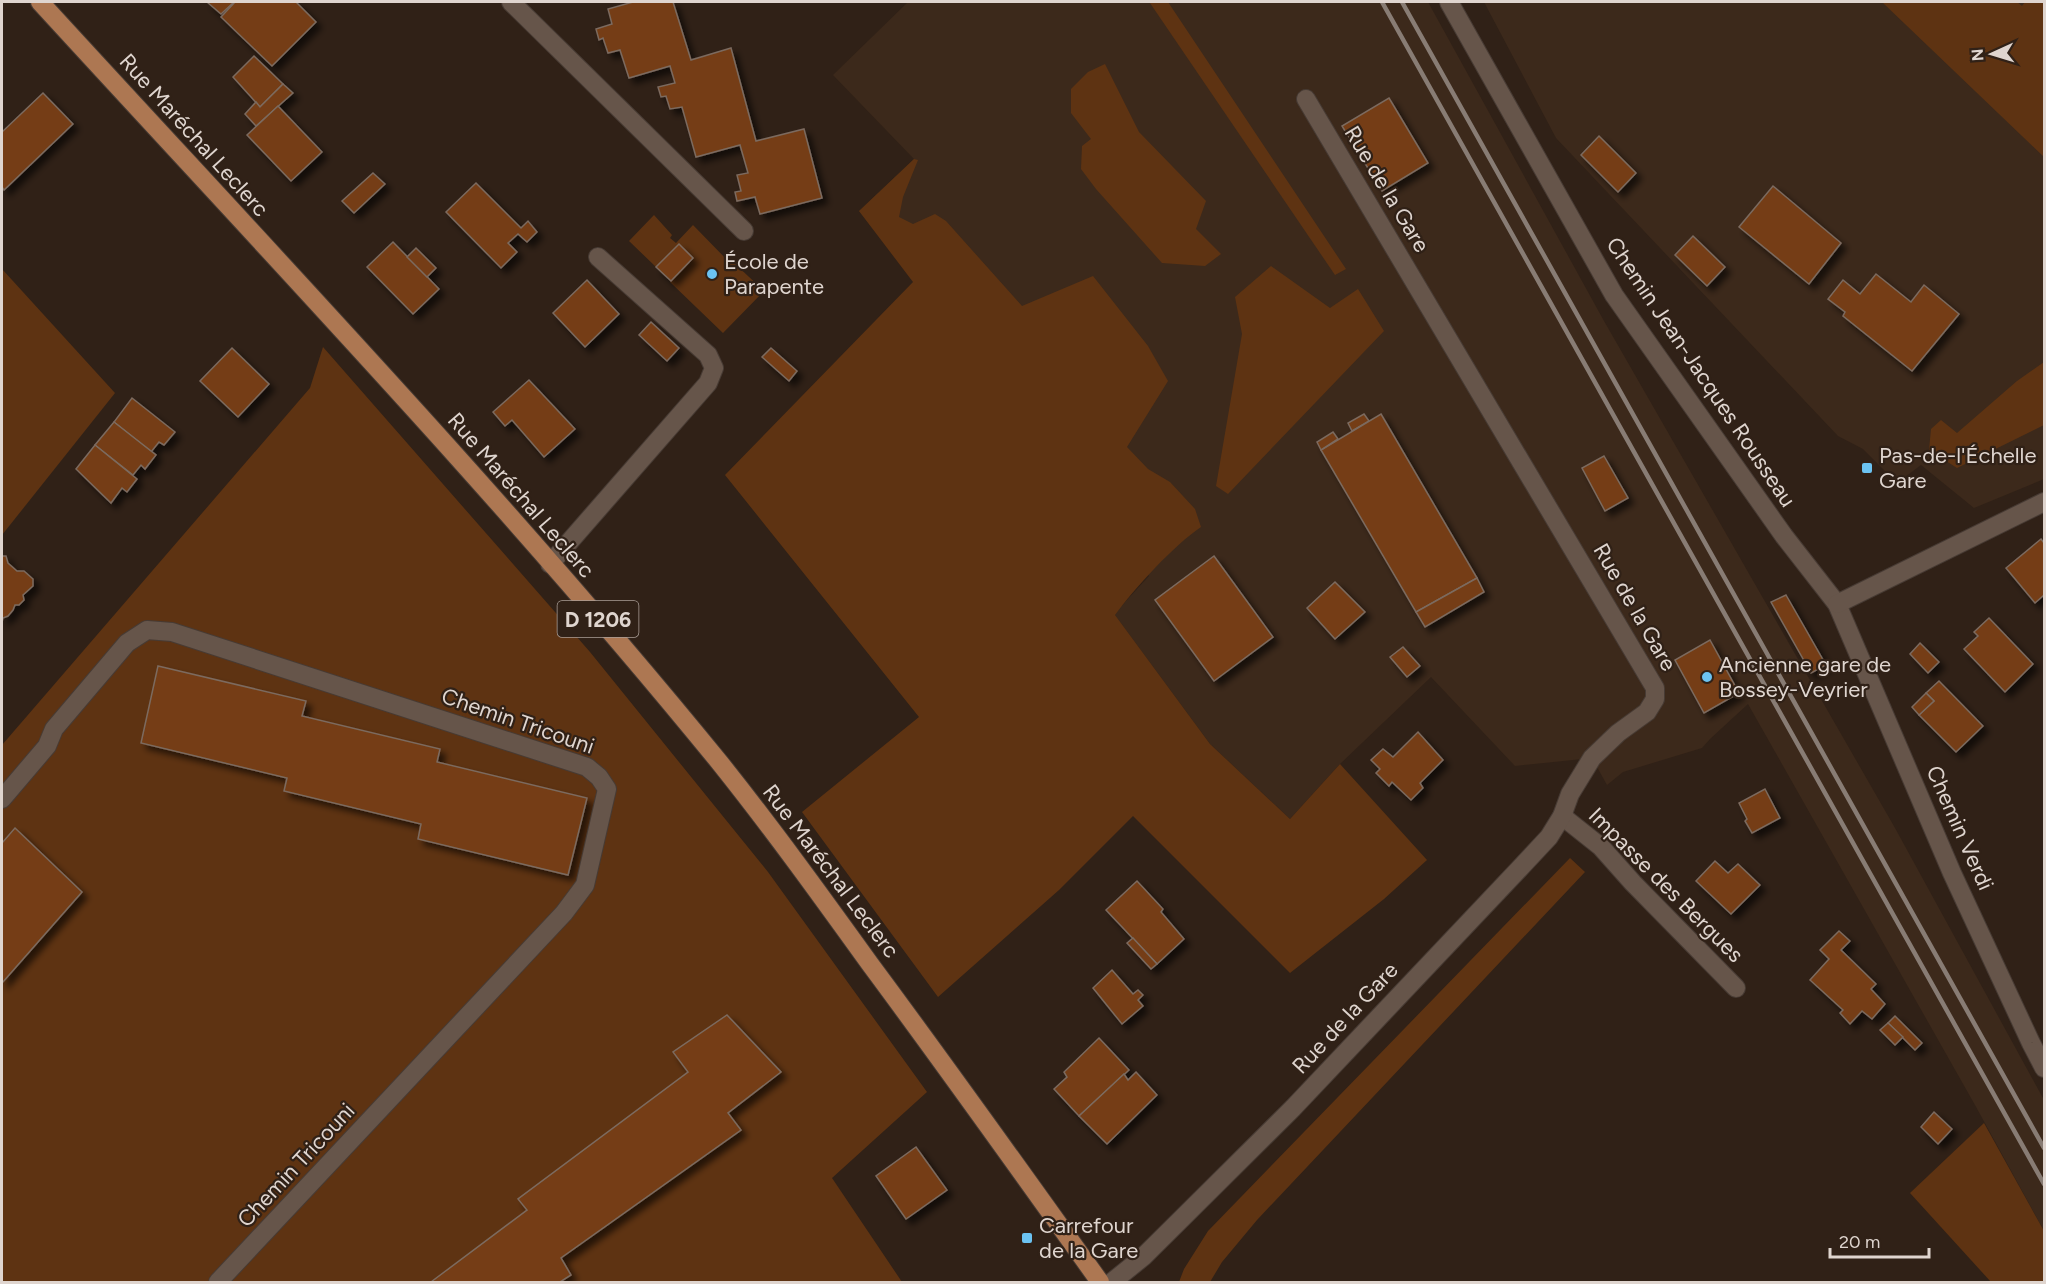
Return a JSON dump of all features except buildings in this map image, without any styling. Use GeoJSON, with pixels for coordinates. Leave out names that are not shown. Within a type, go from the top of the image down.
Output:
{"type":"FeatureCollection","features":[{"type":"Feature","properties":{"kind":"main road","name":"Rue Maréchal Leclerc"},"geometry":{"type":"LineString","coordinates":[[40,2],[448,448],[720,764],[780,840],[992,1129],[1100,1282]]}},
{"type":"Feature","properties":{"kind":"street"},"geometry":{"type":"LineString","coordinates":[[511,2],[744,231]]}},
{"type":"Feature","properties":{"kind":"street","name":"Chemin Jean-Jacques Rousseau"},"geometry":{"type":"LineString","coordinates":[[1449,2],[1614,295],[1784,536],[1837,604]]}},
{"type":"Feature","properties":{"kind":"street","name":"Rue de la Gare"},"geometry":{"type":"LineString","coordinates":[[1112,1282],[1143,1257],[1293,1107],[1549,837],[1562,816],[1570,794],[1592,758],[1618,733],[1647,712],[1654,699],[1655,688],[1306,99]]}},
{"type":"Feature","properties":{"kind":"street"},"geometry":{"type":"LineString","coordinates":[[550,564],[708,383],[714,368],[708,355],[598,257]]}},
{"type":"Feature","properties":{"kind":"street"},"geometry":{"type":"LineString","coordinates":[[1837,604],[2044,502]]}},
{"type":"Feature","properties":{"kind":"street","name":"Chemin Verdi"},"geometry":{"type":"LineString","coordinates":[[1837,604],[1953,873],[2044,1068]]}},
{"type":"Feature","properties":{"kind":"street","name":"Chemin Tricouni"},"geometry":{"type":"LineString","coordinates":[[2,799],[47,746],[54,729],[91,684],[127,643],[147,630],[172,632],[587,767],[608,789],[585,885],[564,914],[218,1282]]}},
{"type":"Feature","properties":{"kind":"street","name":"Impasse des Bergues"},"geometry":{"type":"LineString","coordinates":[[1562,816],[1601,848],[1736,988]]}},
{"type":"Feature","properties":{"kind":"shaded area"},"geometry":{"type":"Polygon","coordinates":[[[908,2],[1428,2],[1604,321],[1895,828],[2044,1100],[2044,1231],[1748,704],[1702,748],[1623,772],[1607,785],[1592,758],[1515,766],[1431,677],[1340,764],[1290,819],[1210,744],[1114,614],[1149,576],[859,211],[914,159],[833,75],[908,2]]]}},
{"type":"Feature","properties":{"kind":"shaded area"},"geometry":{"type":"Polygon","coordinates":[[[1151,2],[1168,2],[1346,269],[1335,275],[1151,2]]]}},
{"type":"Feature","properties":{"kind":"shaded area"},"geometry":{"type":"Polygon","coordinates":[[[1484,2],[2044,2],[2044,479],[1974,508],[1921,465],[1897,483],[1863,449],[1838,436],[1556,138],[1484,2]]]}},
{"type":"Feature","properties":{"kind":"shaded area"},"geometry":{"type":"Polygon","coordinates":[[[1882,2],[2017,2],[2022,6],[2025,2],[2044,2],[2044,157],[1882,2]]]}},
{"type":"Feature","properties":{"kind":"shaded area"},"geometry":{"type":"Polygon","coordinates":[[[1105,64],[1139,132],[1206,201],[1196,229],[1221,254],[1205,266],[1162,263],[1081,169],[1082,146],[1091,139],[1071,113],[1071,89],[1088,72],[1105,64]]]}},
{"type":"Feature","properties":{"kind":"shaded area"},"geometry":{"type":"Polygon","coordinates":[[[914,159],[918,160],[903,197],[899,217],[913,224],[935,214],[946,221],[1022,306],[1093,276],[1148,346],[1168,381],[1127,447],[1148,469],[1170,482],[1195,509],[1201,527],[1155,568],[1115,615],[1210,744],[1290,819],[1340,764],[1427,860],[1384,899],[1290,973],[1133,816],[1059,890],[938,997],[802,812],[919,717],[725,475],[913,282],[859,211],[914,159]]]}},
{"type":"Feature","properties":{"kind":"shaded area","name":"École de Parapente"},"geometry":{"type":"Polygon","coordinates":[[[654,215],[676,243],[693,225],[730,263],[732,261],[764,291],[723,333],[670,282],[693,258],[679,244],[656,267],[629,241],[654,215]]]}},
{"type":"Feature","properties":{"kind":"shaded area"},"geometry":{"type":"Polygon","coordinates":[[[1271,266],[1330,308],[1358,289],[1384,331],[1228,494],[1216,486],[1242,334],[1235,297],[1271,266]]]}},
{"type":"Feature","properties":{"kind":"shaded area"},"geometry":{"type":"Polygon","coordinates":[[[2,269],[115,393],[2,535],[2,269]]]}},
{"type":"Feature","properties":{"kind":"shaded area"},"geometry":{"type":"Polygon","coordinates":[[[323,347],[590,652],[768,872],[927,1092],[832,1178],[902,1282],[2,1282],[2,745],[310,388],[323,347]]]}},
{"type":"Feature","properties":{"kind":"shaded area"},"geometry":{"type":"Polygon","coordinates":[[[2044,362],[2044,425],[1957,468],[1929,450],[1931,429],[1941,420],[1957,433],[2017,381],[2044,362]]]}},
{"type":"Feature","properties":{"kind":"shaded area"},"geometry":{"type":"Polygon","coordinates":[[[1570,858],[1585,872],[1257,1220],[1222,1262],[1210,1282],[1179,1282],[1184,1269],[1208,1231],[1570,858]]]}},
{"type":"Feature","properties":{"kind":"shaded area"},"geometry":{"type":"Polygon","coordinates":[[[1984,1123],[2044,1231],[2044,1282],[1991,1282],[1910,1193],[1984,1123]]]}},
{"type":"Feature","properties":{"kind":"railway"},"geometry":{"type":"LineString","coordinates":[[1382,2],[2044,1184]]}},
{"type":"Feature","properties":{"kind":"railway"},"geometry":{"type":"LineString","coordinates":[[1402,2],[2044,1148]]}},
{"type":"Feature","properties":{"kind":"place","name":"École de Parapente"},"geometry":{"type":"Point","coordinates":[712,274]}},
{"type":"Feature","properties":{"kind":"place","name":"Pas-de-l'Échelle Gare"},"geometry":{"type":"Point","coordinates":[1867,468]}},
{"type":"Feature","properties":{"kind":"place","name":"Ancienne gare de Bossey-Veyrier"},"geometry":{"type":"Point","coordinates":[1707,677]}},
{"type":"Feature","properties":{"kind":"place","name":"Carrefour de la Gare"},"geometry":{"type":"Point","coordinates":[1027,1238]}}]}
